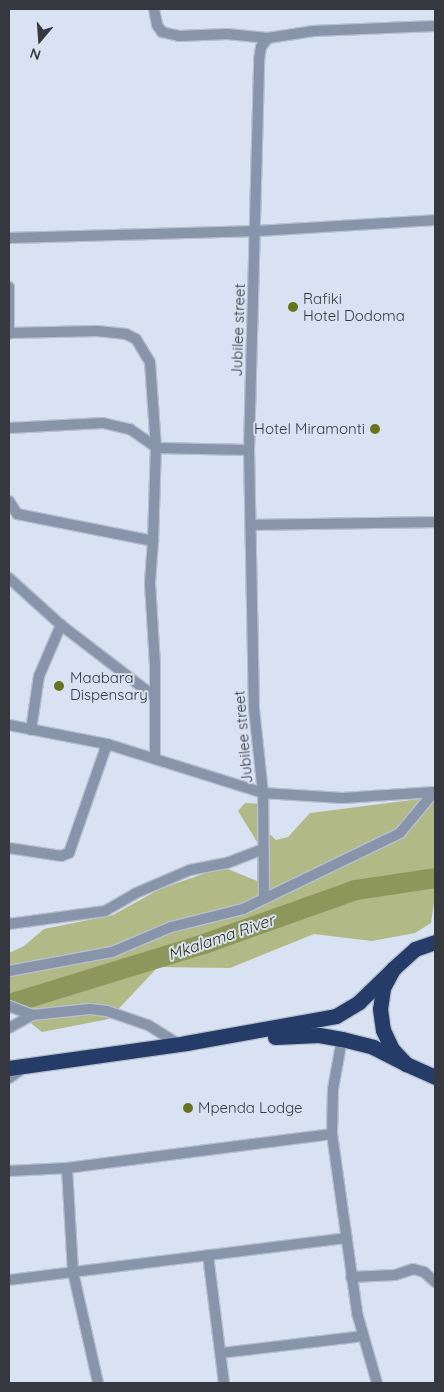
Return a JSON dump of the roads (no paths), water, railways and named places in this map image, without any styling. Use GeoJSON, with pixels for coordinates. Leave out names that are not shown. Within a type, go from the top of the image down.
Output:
{"type":"FeatureCollection","features":[{"type":"Feature","properties":{"kind":"highway"},"geometry":{"type":"LineString","coordinates":[[9,1068],[182,1043],[336,1016],[359,1002],[415,949],[435,942]]}},
{"type":"Feature","properties":{"kind":"highway"},"geometry":{"type":"LineString","coordinates":[[393,969],[383,988],[380,1009],[383,1030],[392,1049],[406,1064]]}},
{"type":"Feature","properties":{"kind":"highway"},"geometry":{"type":"LineString","coordinates":[[182,1043],[319,1035],[342,1038],[373,1047],[435,1078]]}},
{"type":"Feature","properties":{"kind":"street"},"geometry":{"type":"LineString","coordinates":[[154,9],[157,25],[169,35],[268,38],[313,31],[435,26]]}},
{"type":"Feature","properties":{"kind":"street","name":"Jubilee street"},"geometry":{"type":"LineString","coordinates":[[264,899],[264,793],[254,708],[249,450],[257,231],[259,60],[261,48],[268,38]]}},
{"type":"Feature","properties":{"kind":"street"},"geometry":{"type":"LineString","coordinates":[[9,238],[257,231],[435,220]]}},
{"type":"Feature","properties":{"kind":"street"},"geometry":{"type":"LineString","coordinates":[[9,286],[9,333],[97,332],[126,334],[136,338],[150,362],[156,448],[150,583],[155,697],[155,759]]}},
{"type":"Feature","properties":{"kind":"street"},"geometry":{"type":"LineString","coordinates":[[9,428],[109,424],[130,429],[156,448],[249,450]]}},
{"type":"Feature","properties":{"kind":"street"},"geometry":{"type":"LineString","coordinates":[[9,501],[13,514],[153,542]]}},
{"type":"Feature","properties":{"kind":"street"},"geometry":{"type":"LineString","coordinates":[[251,525],[435,522]]}},
{"type":"Feature","properties":{"kind":"street"},"geometry":{"type":"LineString","coordinates":[[9,578],[61,625],[155,697]]}},
{"type":"Feature","properties":{"kind":"street"},"geometry":{"type":"LineString","coordinates":[[31,730],[39,676],[61,625]]}},
{"type":"Feature","properties":{"kind":"street"},"geometry":{"type":"LineString","coordinates":[[9,726],[107,744],[264,793],[342,798],[435,792]]}},
{"type":"Feature","properties":{"kind":"street"},"geometry":{"type":"LineString","coordinates":[[9,848],[61,856],[69,853],[107,744]]}},
{"type":"Feature","properties":{"kind":"street"},"geometry":{"type":"LineString","coordinates":[[9,972],[112,952],[171,927],[243,909],[400,833],[435,792]]}},
{"type":"Feature","properties":{"kind":"street"},"geometry":{"type":"LineString","coordinates":[[9,924],[105,911],[136,893],[190,870],[227,863],[263,849]]}},
{"type":"Feature","properties":{"kind":"street"},"geometry":{"type":"LineString","coordinates":[[9,1006],[32,1015]]}},
{"type":"Feature","properties":{"kind":"street"},"geometry":{"type":"LineString","coordinates":[[9,1028],[32,1015],[90,1009],[107,1012],[148,1025],[182,1043]]}},
{"type":"Feature","properties":{"kind":"street"},"geometry":{"type":"LineString","coordinates":[[342,1038],[333,1089],[332,1134],[351,1277],[363,1336],[377,1383]]}},
{"type":"Feature","properties":{"kind":"street"},"geometry":{"type":"LineString","coordinates":[[9,1078],[27,1066]]}},
{"type":"Feature","properties":{"kind":"street"},"geometry":{"type":"LineString","coordinates":[[9,1171],[67,1168],[332,1134]]}},
{"type":"Feature","properties":{"kind":"street"},"geometry":{"type":"LineString","coordinates":[[67,1168],[72,1272],[98,1383]]}},
{"type":"Feature","properties":{"kind":"street"},"geometry":{"type":"LineString","coordinates":[[9,1280],[346,1238]]}},
{"type":"Feature","properties":{"kind":"street"},"geometry":{"type":"LineString","coordinates":[[208,1255],[224,1383]]}},
{"type":"Feature","properties":{"kind":"street"},"geometry":{"type":"LineString","coordinates":[[351,1277],[395,1276],[413,1269],[424,1272],[435,1282]]}},
{"type":"Feature","properties":{"kind":"street"},"geometry":{"type":"LineString","coordinates":[[220,1354],[363,1336]]}},
{"type":"Feature","properties":{"kind":"waterway","name":"Mkalama River"},"geometry":{"type":"LineString","coordinates":[[9,1004],[204,944],[356,890],[435,878]]}},
{"type":"Feature","properties":{"kind":"place","name":"Rafiki Hotel Dodoma"},"geometry":{"type":"Point","coordinates":[293,307]}},
{"type":"Feature","properties":{"kind":"place","name":"Hotel Miramonti"},"geometry":{"type":"Point","coordinates":[375,429]}},
{"type":"Feature","properties":{"kind":"place","name":"Maabara Dispensary"},"geometry":{"type":"Point","coordinates":[59,686]}},
{"type":"Feature","properties":{"kind":"place","name":"Mpenda Lodge"},"geometry":{"type":"Point","coordinates":[188,1108]}}]}
